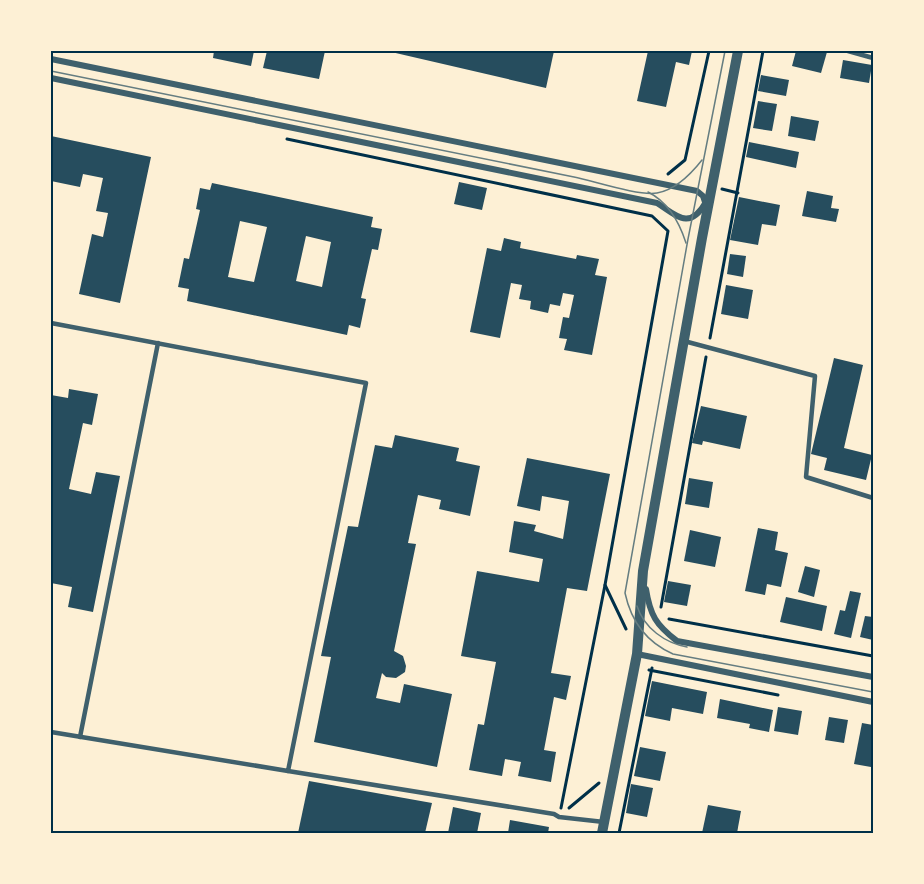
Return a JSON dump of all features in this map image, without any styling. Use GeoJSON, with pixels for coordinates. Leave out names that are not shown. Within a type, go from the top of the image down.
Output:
{"type":"FeatureCollection","features":[{"type":"Feature","properties":{"kind":"street"},"geometry":{"type":"LineString","coordinates":[[603,828],[637,654],[643,571],[709,196],[738,51]]}},
{"type":"Feature","properties":{"kind":"street"},"geometry":{"type":"LineString","coordinates":[[51,59],[697,191],[709,196]]}},
{"type":"Feature","properties":{"kind":"street"},"geometry":{"type":"LineString","coordinates":[[51,78],[657,203],[681,219],[692,218],[700,212],[709,196]]}},
{"type":"Feature","properties":{"kind":"street"},"geometry":{"type":"LineString","coordinates":[[643,571],[649,611],[662,629],[677,641],[873,677]]}},
{"type":"Feature","properties":{"kind":"street"},"geometry":{"type":"LineString","coordinates":[[637,654],[873,702]]}},
{"type":"Feature","properties":{"kind":"lane"},"geometry":{"type":"LineString","coordinates":[[848,51],[873,58]]}},
{"type":"Feature","properties":{"kind":"lane"},"geometry":{"type":"LineString","coordinates":[[51,323],[366,383],[288,771]]}},
{"type":"Feature","properties":{"kind":"lane"},"geometry":{"type":"LineString","coordinates":[[684,341],[815,376],[806,477],[873,498]]}},
{"type":"Feature","properties":{"kind":"lane"},"geometry":{"type":"LineString","coordinates":[[80,737],[158,343]]}},
{"type":"Feature","properties":{"kind":"lane"},"geometry":{"type":"LineString","coordinates":[[51,732],[554,814],[603,828]]}},
{"type":"Feature","properties":{"kind":"path"},"geometry":{"type":"LineString","coordinates":[[665,177],[685,160],[708,51]]}},
{"type":"Feature","properties":{"kind":"path"},"geometry":{"type":"LineString","coordinates":[[764,51],[708,348],[661,607],[661,618],[873,656]]}},
{"type":"Feature","properties":{"kind":"path"},"geometry":{"type":"LineString","coordinates":[[282,138],[652,216],[668,231],[605,585],[559,817]]}},
{"type":"Feature","properties":{"kind":"path"},"geometry":{"type":"LineString","coordinates":[[605,585],[629,634]]}},
{"type":"Feature","properties":{"kind":"path"},"geometry":{"type":"LineString","coordinates":[[619,833],[651,670],[656,658]]}},
{"type":"Feature","properties":{"kind":"path"},"geometry":{"type":"LineString","coordinates":[[634,667],[780,695]]}},
{"type":"Feature","properties":{"kind":"path"},"geometry":{"type":"LineString","coordinates":[[559,817],[603,780]]}},
{"type":"Feature","properties":{"kind":"building"},"geometry":{"type":"Polygon","coordinates":[[[214,51],[254,51],[251,66],[213,58],[214,51]]]}},
{"type":"Feature","properties":{"kind":"building"},"geometry":{"type":"Polygon","coordinates":[[[267,51],[325,51],[319,79],[263,68],[267,51]]]}},
{"type":"Feature","properties":{"kind":"building"},"geometry":{"type":"Polygon","coordinates":[[[387,51],[554,51],[546,88],[387,51]]]}},
{"type":"Feature","properties":{"kind":"building"},"geometry":{"type":"Polygon","coordinates":[[[648,51],[692,51],[689,65],[676,62],[666,107],[637,101],[648,51]]]}},
{"type":"Feature","properties":{"kind":"building"},"geometry":{"type":"Polygon","coordinates":[[[796,51],[827,52],[821,73],[792,66],[796,51]]]}},
{"type":"Feature","properties":{"kind":"building"},"geometry":{"type":"Polygon","coordinates":[[[843,60],[872,65],[869,83],[840,78],[843,60]]]}},
{"type":"Feature","properties":{"kind":"building"},"geometry":{"type":"Polygon","coordinates":[[[761,75],[789,80],[786,96],[758,91],[761,75]]]}},
{"type":"Feature","properties":{"kind":"building"},"geometry":{"type":"Polygon","coordinates":[[[758,101],[777,104],[772,131],[753,128],[758,101]]]}},
{"type":"Feature","properties":{"kind":"building"},"geometry":{"type":"Polygon","coordinates":[[[791,116],[819,121],[815,141],[788,136],[791,116]]]}},
{"type":"Feature","properties":{"kind":"building"},"geometry":{"type":"Polygon","coordinates":[[[51,136],[151,157],[120,303],[79,294],[92,234],[103,237],[108,213],[96,211],[103,178],[83,174],[80,187],[51,181],[53,166],[51,166],[51,136]]]}},
{"type":"Feature","properties":{"kind":"building"},"geometry":{"type":"Polygon","coordinates":[[[749,142],[799,152],[796,168],[746,157],[749,142]]]}},
{"type":"Feature","properties":{"kind":"building"},"geometry":{"type":"Polygon","coordinates":[[[459,182],[487,188],[482,210],[454,204],[459,182]]]}},
{"type":"Feature","properties":{"kind":"building"},"geometry":{"type":"Polygon","coordinates":[[[212,183],[373,217],[371,227],[382,229],[378,250],[372,249],[361,298],[366,299],[360,328],[349,325],[347,335],[187,301],[189,289],[178,287],[184,258],[189,259],[200,210],[196,209],[200,188],[210,190],[212,183]],[[240,221],[228,277],[254,282],[267,227],[240,221]],[[306,236],[296,281],[322,287],[331,242],[306,236]]]}},
{"type":"Feature","properties":{"kind":"building"},"geometry":{"type":"Polygon","coordinates":[[[807,191],[833,196],[831,208],[839,209],[836,222],[802,216],[807,191]]]}},
{"type":"Feature","properties":{"kind":"building"},"geometry":{"type":"Polygon","coordinates":[[[739,197],[780,205],[776,226],[762,224],[758,245],[730,240],[739,197]]]}},
{"type":"Feature","properties":{"kind":"building"},"geometry":{"type":"Polygon","coordinates":[[[504,238],[521,242],[520,248],[576,259],[577,255],[599,259],[595,275],[607,277],[592,355],[564,350],[567,339],[559,338],[563,317],[569,318],[574,295],[563,293],[560,306],[550,304],[548,313],[530,309],[531,301],[519,299],[522,285],[511,283],[500,338],[470,332],[487,248],[501,251],[504,238]]]}},
{"type":"Feature","properties":{"kind":"building"},"geometry":{"type":"Polygon","coordinates":[[[730,254],[746,256],[743,277],[727,274],[730,254]]]}},
{"type":"Feature","properties":{"kind":"building"},"geometry":{"type":"Polygon","coordinates":[[[726,285],[753,290],[748,319],[721,314],[726,285]]]}},
{"type":"Feature","properties":{"kind":"building"},"geometry":{"type":"Polygon","coordinates":[[[834,358],[863,365],[844,448],[872,455],[866,480],[824,470],[827,458],[811,454],[834,358]]]}},
{"type":"Feature","properties":{"kind":"building"},"geometry":{"type":"Polygon","coordinates":[[[69,389],[98,394],[92,425],[83,423],[69,489],[91,494],[96,472],[120,476],[93,612],[68,607],[72,587],[51,583],[51,432],[53,425],[51,424],[51,395],[68,398],[69,389]]]}},
{"type":"Feature","properties":{"kind":"building"},"geometry":{"type":"Polygon","coordinates":[[[701,406],[747,416],[740,449],[703,441],[702,445],[692,443],[701,406]]]}},
{"type":"Feature","properties":{"kind":"building"},"geometry":{"type":"Polygon","coordinates":[[[395,435],[459,448],[456,461],[480,466],[470,516],[439,509],[441,500],[418,495],[408,543],[416,544],[394,651],[403,656],[405,672],[396,678],[386,677],[382,673],[376,698],[400,703],[404,684],[452,694],[437,767],[314,742],[331,657],[321,656],[348,526],[358,527],[375,445],[392,448],[395,435]]]}},
{"type":"Feature","properties":{"kind":"building"},"geometry":{"type":"Polygon","coordinates":[[[527,458],[610,474],[587,591],[567,588],[551,673],[571,676],[566,700],[554,697],[544,750],[556,752],[551,782],[518,776],[521,762],[505,759],[502,776],[469,770],[478,724],[484,725],[496,662],[461,656],[477,571],[539,582],[543,559],[509,552],[514,521],[536,525],[534,531],[563,539],[569,501],[542,496],[540,511],[517,506],[527,458]]]}},
{"type":"Feature","properties":{"kind":"building"},"geometry":{"type":"Polygon","coordinates":[[[689,478],[713,482],[709,508],[685,504],[689,478]]]}},
{"type":"Feature","properties":{"kind":"building"},"geometry":{"type":"Polygon","coordinates":[[[758,528],[778,532],[775,550],[788,553],[781,587],[767,584],[765,595],[745,591],[758,528]]]}},
{"type":"Feature","properties":{"kind":"building"},"geometry":{"type":"Polygon","coordinates":[[[690,530],[721,537],[715,567],[684,561],[690,530]]]}},
{"type":"Feature","properties":{"kind":"building"},"geometry":{"type":"Polygon","coordinates":[[[805,566],[820,570],[814,597],[798,592],[805,566]]]}},
{"type":"Feature","properties":{"kind":"building"},"geometry":{"type":"Polygon","coordinates":[[[668,581],[691,585],[687,606],[664,602],[668,581]]]}},
{"type":"Feature","properties":{"kind":"building"},"geometry":{"type":"Polygon","coordinates":[[[850,591],[861,593],[851,638],[834,634],[840,610],[845,611],[850,591]]]}},
{"type":"Feature","properties":{"kind":"building"},"geometry":{"type":"Polygon","coordinates":[[[786,597],[827,606],[822,631],[780,622],[786,597]]]}},
{"type":"Feature","properties":{"kind":"building"},"geometry":{"type":"Polygon","coordinates":[[[865,616],[873,617],[873,640],[860,637],[865,616]]]}},
{"type":"Feature","properties":{"kind":"building"},"geometry":{"type":"Polygon","coordinates":[[[652,681],[707,692],[703,714],[672,708],[670,721],[645,716],[652,681]]]}},
{"type":"Feature","properties":{"kind":"building"},"geometry":{"type":"Polygon","coordinates":[[[720,699],[773,710],[769,732],[749,728],[750,724],[717,718],[720,699]]]}},
{"type":"Feature","properties":{"kind":"building"},"geometry":{"type":"Polygon","coordinates":[[[778,707],[802,711],[798,735],[774,731],[778,707]]]}},
{"type":"Feature","properties":{"kind":"building"},"geometry":{"type":"Polygon","coordinates":[[[829,717],[848,720],[844,743],[825,740],[829,717]]]}},
{"type":"Feature","properties":{"kind":"building"},"geometry":{"type":"Polygon","coordinates":[[[862,723],[873,725],[871,767],[854,764],[862,723]]]}},
{"type":"Feature","properties":{"kind":"building"},"geometry":{"type":"Polygon","coordinates":[[[640,747],[666,752],[660,781],[634,776],[640,747]]]}},
{"type":"Feature","properties":{"kind":"building"},"geometry":{"type":"Polygon","coordinates":[[[309,781],[432,803],[425,833],[298,833],[309,781]]]}},
{"type":"Feature","properties":{"kind":"building"},"geometry":{"type":"Polygon","coordinates":[[[631,784],[653,788],[647,817],[626,813],[631,784]]]}},
{"type":"Feature","properties":{"kind":"building"},"geometry":{"type":"Polygon","coordinates":[[[708,805],[741,811],[737,833],[702,833],[708,805]]]}},
{"type":"Feature","properties":{"kind":"building"},"geometry":{"type":"Polygon","coordinates":[[[453,807],[481,813],[477,833],[448,833],[453,807]]]}},
{"type":"Feature","properties":{"kind":"building"},"geometry":{"type":"Polygon","coordinates":[[[510,820],[549,827],[548,833],[508,833],[510,820]]]}},
{"type":"Feature","properties":{"kind":"tram line"},"geometry":{"type":"LineString","coordinates":[[725,51],[688,239],[625,593],[631,613],[641,630],[655,643],[673,654],[873,692]]}},
{"type":"Feature","properties":{"kind":"tram line"},"geometry":{"type":"LineString","coordinates":[[51,71],[639,192],[657,193],[670,189],[688,176],[702,160]]}},
{"type":"Feature","properties":{"kind":"tram line"},"geometry":{"type":"LineString","coordinates":[[648,192],[672,213],[686,243]]}},
{"type":"Feature","properties":{"kind":"tram line"},"geometry":{"type":"LineString","coordinates":[[637,606],[640,614],[656,633],[671,642],[687,647]]}}]}
